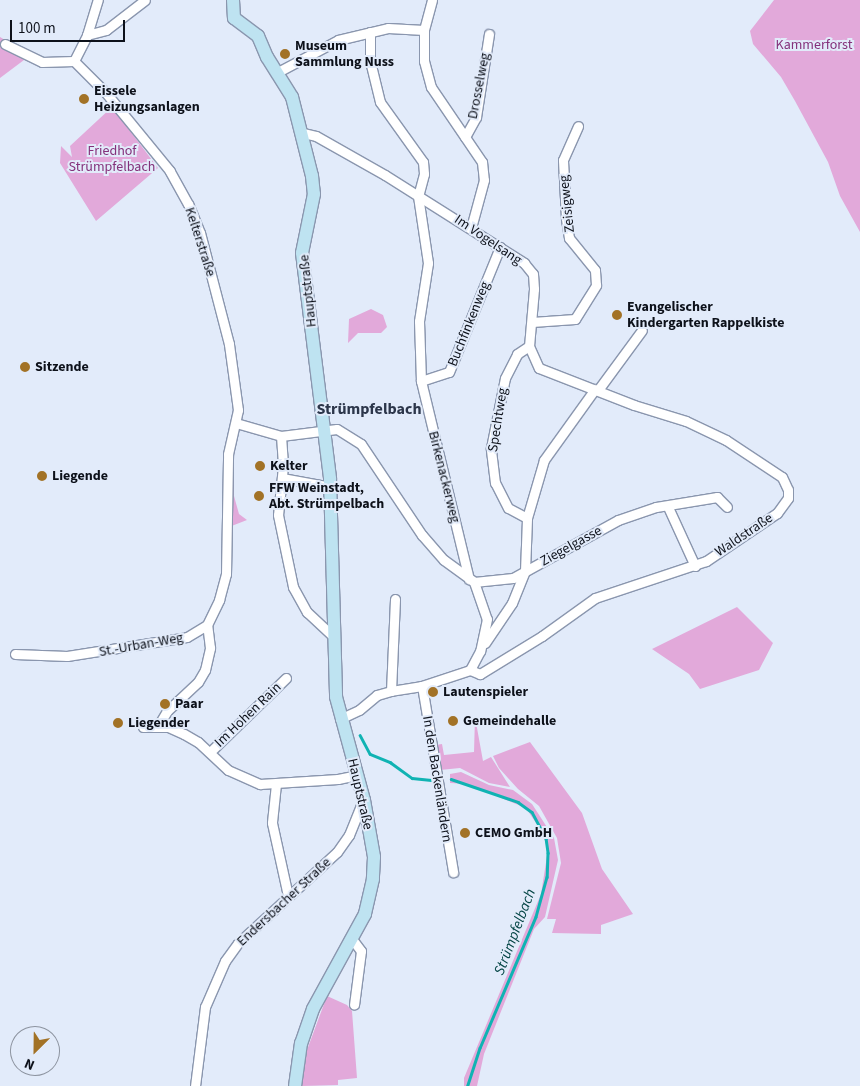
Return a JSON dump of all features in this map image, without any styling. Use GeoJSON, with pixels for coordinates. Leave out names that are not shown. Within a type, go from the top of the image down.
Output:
{"type":"FeatureCollection","features":[{"type":"Feature","properties":{"kind":"main road","name":"Hauptstraße"},"geometry":{"type":"LineString","coordinates":[[233,0],[234,18],[258,36],[276,73],[292,97],[303,133],[314,194],[302,253],[326,430],[330,487],[336,697],[340,719],[364,800],[373,879],[365,914],[313,1009],[301,1043],[295,1086]]}},
{"type":"Feature","properties":{"kind":"street"},"geometry":{"type":"LineString","coordinates":[[5,44],[42,62],[74,61],[77,51],[87,35],[98,0]]}},
{"type":"Feature","properties":{"kind":"street"},"geometry":{"type":"LineString","coordinates":[[87,35],[106,30],[145,0]]}},
{"type":"Feature","properties":{"kind":"street","name":"Drosselweg"},"geometry":{"type":"LineString","coordinates":[[432,0],[424,30],[424,61],[431,87],[482,162],[484,180],[471,228]]}},
{"type":"Feature","properties":{"kind":"street"},"geometry":{"type":"LineString","coordinates":[[276,73],[338,40],[370,32],[407,27],[424,30]]}},
{"type":"Feature","properties":{"kind":"street"},"geometry":{"type":"LineString","coordinates":[[370,32],[370,61],[380,102],[423,162],[424,174],[418,196]]}},
{"type":"Feature","properties":{"kind":"street","name":"Drosselweg"},"geometry":{"type":"LineString","coordinates":[[464,137],[476,116],[489,34]]}},
{"type":"Feature","properties":{"kind":"street","name":"Kelterstraße"},"geometry":{"type":"LineString","coordinates":[[74,61],[105,92],[170,172],[188,204],[200,233],[229,344],[237,389],[236,423]]}},
{"type":"Feature","properties":{"kind":"street","name":"Zeisigweg"},"geometry":{"type":"LineString","coordinates":[[532,322],[575,319],[596,285],[595,270],[569,238],[566,218],[563,160],[578,126]]}},
{"type":"Feature","properties":{"kind":"street","name":"Im Vogelsang"},"geometry":{"type":"LineString","coordinates":[[303,133],[316,136],[471,228],[524,263],[533,274],[532,322],[528,346]]}},
{"type":"Feature","properties":{"kind":"street","name":"Birkenackerweg"},"geometry":{"type":"LineString","coordinates":[[418,196],[428,263],[419,321],[421,381],[472,580],[487,619],[480,651]]}},
{"type":"Feature","properties":{"kind":"street","name":"Buchfinkenweg"},"geometry":{"type":"LineString","coordinates":[[421,381],[449,372],[500,247]]}},
{"type":"Feature","properties":{"kind":"street"},"geometry":{"type":"LineString","coordinates":[[340,719],[391,691],[422,686],[470,670],[480,651],[512,603],[525,572],[526,518],[544,460],[642,330]]}},
{"type":"Feature","properties":{"kind":"street"},"geometry":{"type":"LineString","coordinates":[[528,346],[539,368],[596,390]]}},
{"type":"Feature","properties":{"kind":"street","name":"Spechtweg"},"geometry":{"type":"LineString","coordinates":[[526,518],[508,508],[495,483],[491,448],[505,378],[517,354],[528,346]]}},
{"type":"Feature","properties":{"kind":"street","name":"Waldstraße"},"geometry":{"type":"LineString","coordinates":[[470,670],[480,674],[595,598],[695,566],[736,543],[777,513],[788,498],[788,490],[782,477],[726,440],[686,421],[596,390]]}},
{"type":"Feature","properties":{"kind":"street"},"geometry":{"type":"LineString","coordinates":[[158,726],[172,706],[198,682],[205,670],[210,648],[207,624],[219,600],[226,574],[228,454],[236,423],[281,436],[341,430],[361,444],[422,535],[444,560],[472,580]]}},
{"type":"Feature","properties":{"kind":"street"},"geometry":{"type":"LineString","coordinates":[[281,436],[282,478],[278,515],[293,587],[307,612],[334,637]]}},
{"type":"Feature","properties":{"kind":"street"},"geometry":{"type":"LineString","coordinates":[[282,478],[330,487]]}},
{"type":"Feature","properties":{"kind":"street","name":"Ziegelgasse"},"geometry":{"type":"LineString","coordinates":[[472,580],[500,581],[525,572],[618,520],[656,507],[668,507],[717,497],[727,507]]}},
{"type":"Feature","properties":{"kind":"street"},"geometry":{"type":"LineString","coordinates":[[668,507],[695,566]]}},
{"type":"Feature","properties":{"kind":"street"},"geometry":{"type":"LineString","coordinates":[[391,691],[395,599]]}},
{"type":"Feature","properties":{"kind":"street","name":"St.-Urban-Weg"},"geometry":{"type":"LineString","coordinates":[[15,654],[44,657],[107,652],[174,641],[197,632],[207,624]]}},
{"type":"Feature","properties":{"kind":"street","name":"Im Hohen Rain"},"geometry":{"type":"LineString","coordinates":[[210,752],[286,678]]}},
{"type":"Feature","properties":{"kind":"street","name":"In den Backenländern"},"geometry":{"type":"LineString","coordinates":[[422,686],[453,872]]}},
{"type":"Feature","properties":{"kind":"street"},"geometry":{"type":"LineString","coordinates":[[143,727],[158,726],[184,734],[210,752],[228,770],[245,780],[276,784],[357,775]]}},
{"type":"Feature","properties":{"kind":"street"},"geometry":{"type":"LineString","coordinates":[[276,784],[272,823],[288,896]]}},
{"type":"Feature","properties":{"kind":"street","name":"Endersbacher Straße"},"geometry":{"type":"LineString","coordinates":[[195,1086],[205,1007],[225,960],[238,943],[337,852],[349,835],[364,800]]}},
{"type":"Feature","properties":{"kind":"street"},"geometry":{"type":"LineString","coordinates":[[349,835],[368,830]]}},
{"type":"Feature","properties":{"kind":"street"},"geometry":{"type":"LineString","coordinates":[[352,939],[361,951],[354,1005]]}},
{"type":"Feature","properties":{"kind":"green space","name":"Kammerforst"},"geometry":{"type":"Polygon","coordinates":[[[774,0],[860,0],[860,232],[840,196],[828,162],[795,101],[781,77],[753,44],[750,31],[774,0]]]}},
{"type":"Feature","properties":{"kind":"green space"},"geometry":{"type":"Polygon","coordinates":[[[0,37],[5,40],[4,45],[24,60],[0,78],[0,37]]]}},
{"type":"Feature","properties":{"kind":"green space","name":"Friedhof Strümpfelbach"},"geometry":{"type":"Polygon","coordinates":[[[112,107],[158,168],[96,221],[60,163],[61,146],[72,157],[70,146],[112,107]]]}},
{"type":"Feature","properties":{"kind":"green space"},"geometry":{"type":"Polygon","coordinates":[[[371,309],[383,315],[387,327],[381,333],[358,333],[348,343],[349,319],[371,309]]]}},
{"type":"Feature","properties":{"kind":"green space"},"geometry":{"type":"Polygon","coordinates":[[[239,424],[234,454],[234,496],[239,514],[247,520],[229,527],[228,454],[239,424]]]}},
{"type":"Feature","properties":{"kind":"green space"},"geometry":{"type":"Polygon","coordinates":[[[737,607],[773,643],[759,670],[700,689],[689,674],[652,649],[737,607]]]}},
{"type":"Feature","properties":{"kind":"green space"},"geometry":{"type":"Polygon","coordinates":[[[475,717],[483,761],[491,757],[510,787],[489,783],[460,768],[440,770],[436,745],[442,744],[444,755],[474,752],[475,717]]]}},
{"type":"Feature","properties":{"kind":"green space"},"geometry":{"type":"Polygon","coordinates":[[[530,742],[582,813],[602,869],[633,914],[601,925],[601,934],[552,933],[556,919],[547,919],[561,863],[557,838],[539,806],[518,789],[499,768],[493,756],[530,742]]]}},
{"type":"Feature","properties":{"kind":"green space"},"geometry":{"type":"Polygon","coordinates":[[[461,772],[489,785],[513,790],[532,804],[554,838],[558,860],[545,917],[534,929],[484,1054],[477,1086],[464,1086],[464,1078],[541,894],[548,850],[542,832],[526,808],[467,784],[450,783],[450,774],[461,772]]]}},
{"type":"Feature","properties":{"kind":"green space"},"geometry":{"type":"Polygon","coordinates":[[[327,996],[347,1005],[352,1011],[357,1078],[338,1080],[338,1085],[302,1086],[307,1050],[327,996]]]}},
{"type":"Feature","properties":{"kind":"waterway","name":"Strümpfelbach"},"geometry":{"type":"LineString","coordinates":[[360,735],[370,754],[390,762],[412,778],[431,780]]}},
{"type":"Feature","properties":{"kind":"waterway","name":"Strümpfelbach"},"geometry":{"type":"LineString","coordinates":[[451,779],[518,802],[532,812],[546,838],[548,853],[547,877],[536,917],[480,1048],[468,1086]]}},
{"type":"Feature","properties":{"kind":"place","name":"Museum Sammlung Nuss"},"geometry":{"type":"Point","coordinates":[285,54]}},
{"type":"Feature","properties":{"kind":"place","name":"Eissele Heizungsanlagen"},"geometry":{"type":"Point","coordinates":[84,99]}},
{"type":"Feature","properties":{"kind":"place","name":"Evangelischer Kindergarten Rappelkiste"},"geometry":{"type":"Point","coordinates":[617,315]}},
{"type":"Feature","properties":{"kind":"place","name":"Sitzende"},"geometry":{"type":"Point","coordinates":[25,367]}},
{"type":"Feature","properties":{"kind":"place","name":"Kelter"},"geometry":{"type":"Point","coordinates":[260,466]}},
{"type":"Feature","properties":{"kind":"place","name":"Liegende"},"geometry":{"type":"Point","coordinates":[42,476]}},
{"type":"Feature","properties":{"kind":"place","name":"FFW Weinstadt, Abt. Strümpelbach"},"geometry":{"type":"Point","coordinates":[259,496]}},
{"type":"Feature","properties":{"kind":"place","name":"Lautenspieler"},"geometry":{"type":"Point","coordinates":[433,692]}},
{"type":"Feature","properties":{"kind":"place","name":"Paar"},"geometry":{"type":"Point","coordinates":[165,704]}},
{"type":"Feature","properties":{"kind":"place","name":"Gemeindehalle"},"geometry":{"type":"Point","coordinates":[453,721]}},
{"type":"Feature","properties":{"kind":"place","name":"Liegender"},"geometry":{"type":"Point","coordinates":[118,723]}},
{"type":"Feature","properties":{"kind":"place","name":"CEMO GmbH"},"geometry":{"type":"Point","coordinates":[465,833]}},
{"type":"Feature","properties":{"kind":"district","name":"Strümpfelbach"},"geometry":{"type":"Point","coordinates":[369,409]}}]}
